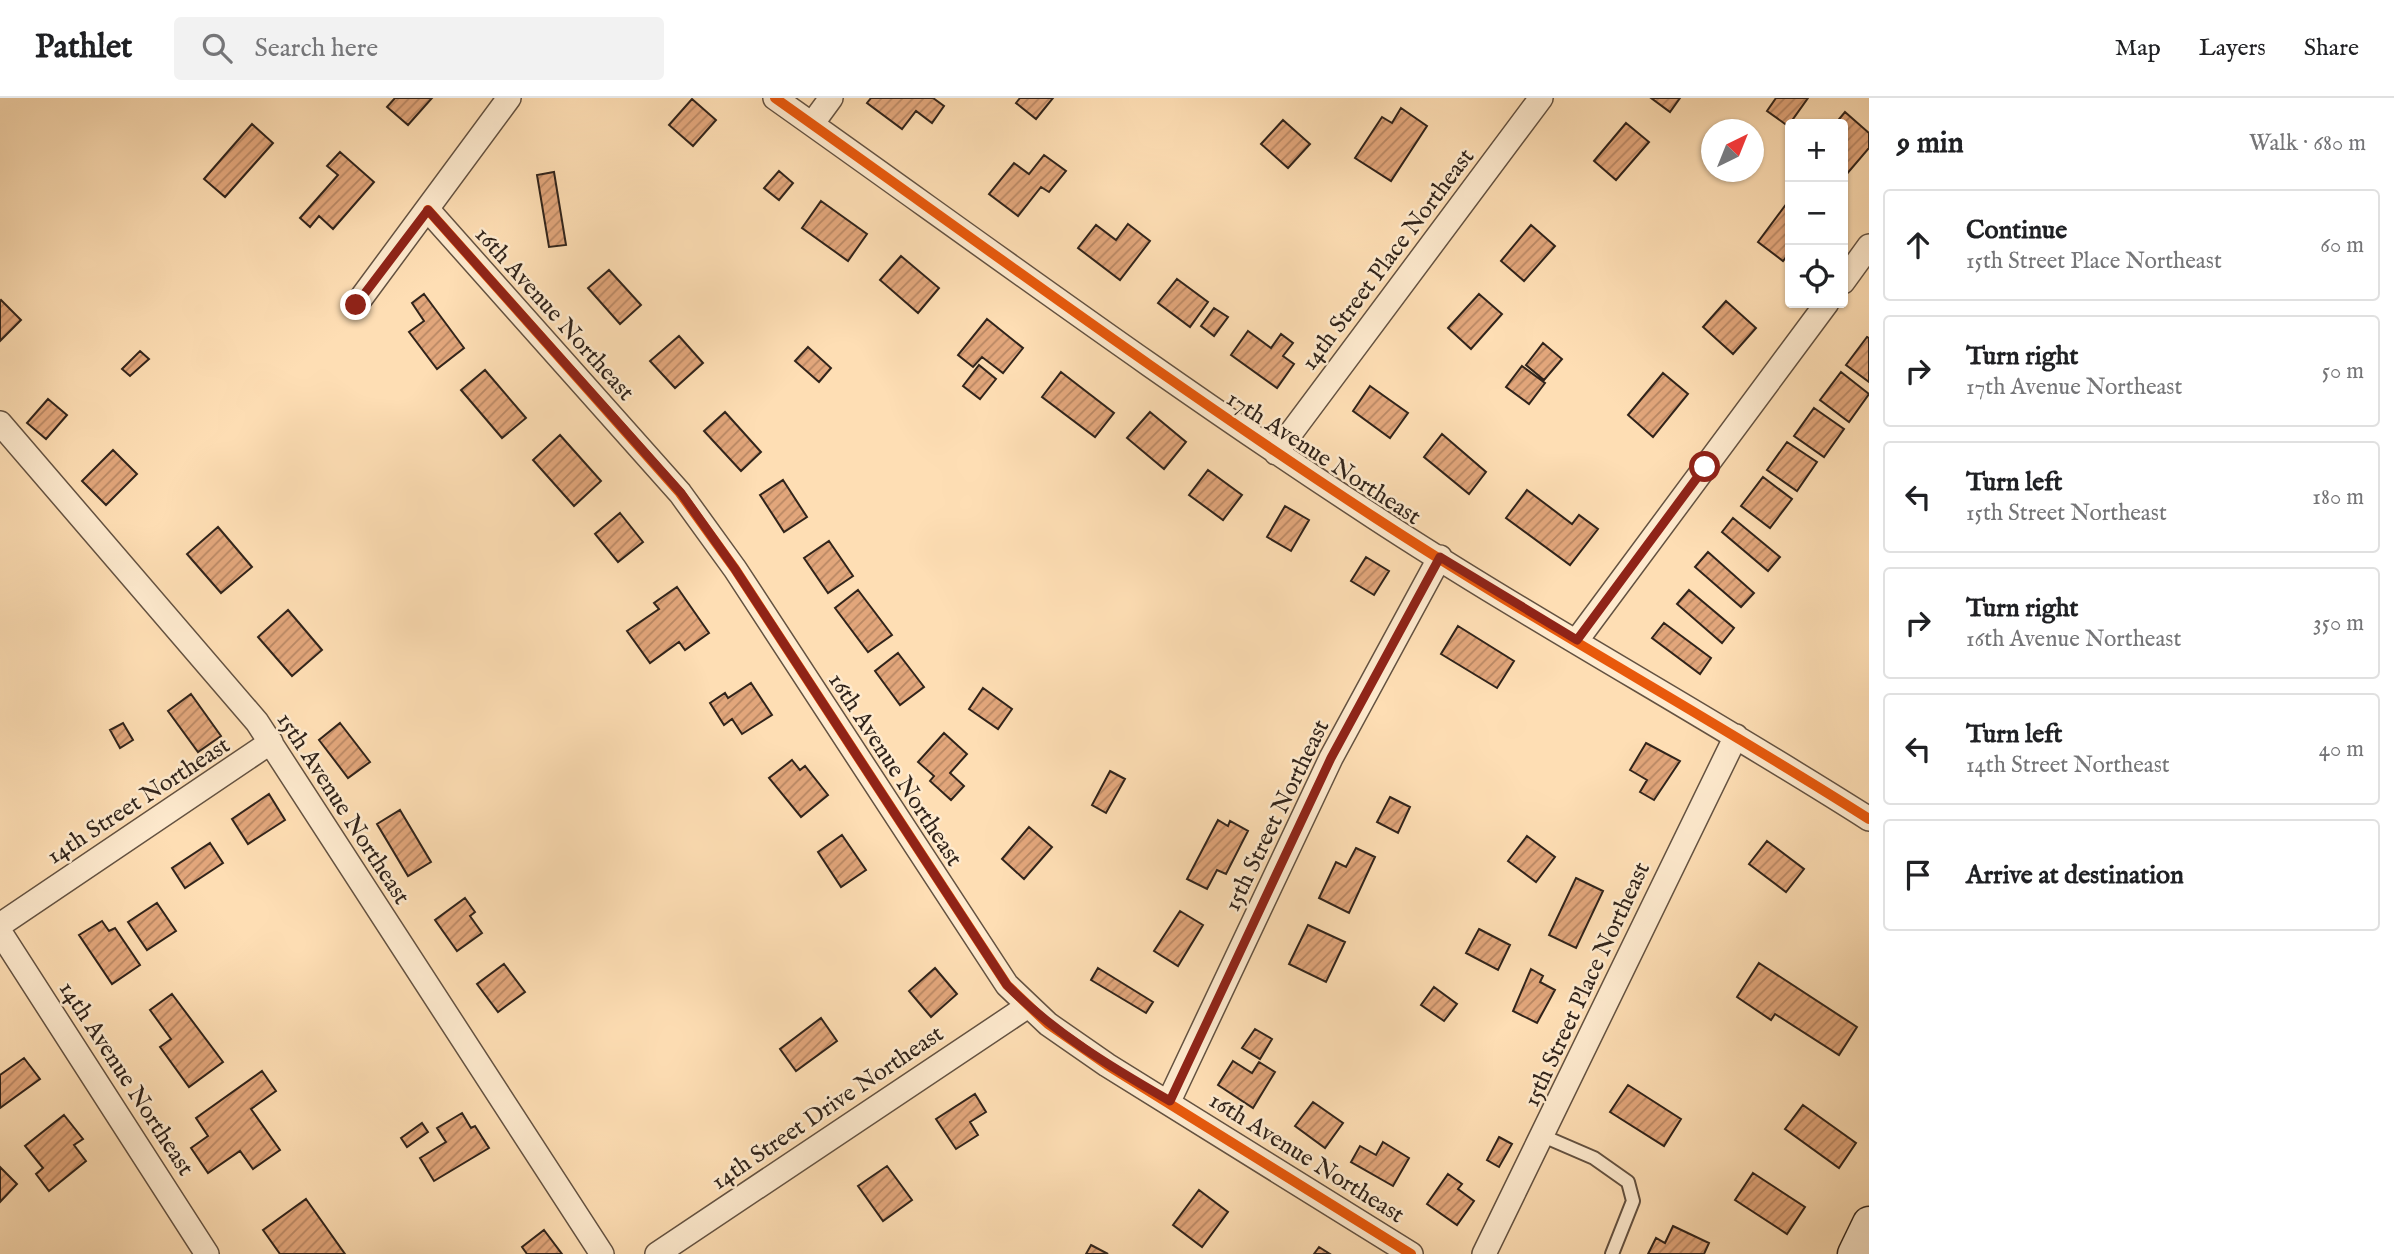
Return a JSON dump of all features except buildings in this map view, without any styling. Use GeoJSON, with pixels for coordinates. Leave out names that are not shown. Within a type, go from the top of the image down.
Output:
{"type":"FeatureCollection","features":[{"type":"Feature","properties":{"kind":"main road"},"geometry":{"type":"LineString","coordinates":[[1854,1254],[1869,1223]]}},
{"type":"Feature","properties":{"kind":"street"},"geometry":{"type":"LineString","coordinates":[[356,305],[509,98]]}},
{"type":"Feature","properties":{"kind":"street","name":"17th Avenue Northeast"},"geometry":{"type":"LineString","coordinates":[[775,98],[1276,453],[1440,557],[1869,819]]}},
{"type":"Feature","properties":{"kind":"street"},"geometry":{"type":"LineString","coordinates":[[812,124],[831,98]]}},
{"type":"Feature","properties":{"kind":"street","name":"14th Street Place Northeast"},"geometry":{"type":"LineString","coordinates":[[1276,453],[1541,98]]}},
{"type":"Feature","properties":{"kind":"street","name":"16th Avenue Northeast"},"geometry":{"type":"LineString","coordinates":[[428,210],[681,493],[735,569],[988,958],[1028,1006],[1107,1065],[1170,1101],[1411,1254]]}},
{"type":"Feature","properties":{"kind":"street"},"geometry":{"type":"LineString","coordinates":[[1848,275],[1869,246]]}},
{"type":"Feature","properties":{"kind":"street"},"geometry":{"type":"LineString","coordinates":[[1577,640],[1823,308]]}},
{"type":"Feature","properties":{"kind":"street","name":"15th Avenue Northeast"},"geometry":{"type":"LineString","coordinates":[[0,423],[271,742],[602,1254]]}},
{"type":"Feature","properties":{"kind":"street","name":"15th Street Northeast"},"geometry":{"type":"LineString","coordinates":[[1170,1101],[1331,758],[1440,557]]}},
{"type":"Feature","properties":{"kind":"street","name":"15th Street Place Northeast"},"geometry":{"type":"LineString","coordinates":[[1484,1254],[1543,1136],[1586,1039],[1737,736]]}},
{"type":"Feature","properties":{"kind":"street","name":"14th Street Northeast"},"geometry":{"type":"LineString","coordinates":[[0,925],[271,742]]}},
{"type":"Feature","properties":{"kind":"street","name":"14th Avenue Northeast"},"geometry":{"type":"LineString","coordinates":[[0,932],[207,1254]]}},
{"type":"Feature","properties":{"kind":"street","name":"14th Street Drive Northeast"},"geometry":{"type":"LineString","coordinates":[[657,1254],[1028,1006]]}},
{"type":"Feature","properties":{"kind":"lane"},"geometry":{"type":"LineString","coordinates":[[1543,1136],[1594,1158],[1628,1181],[1633,1201],[1612,1254]]}},
{"type":"Feature","properties":{"kind":"cycle path"},"geometry":{"type":"LineString","coordinates":[[775,98],[1298,467],[1435,556],[1869,819]]}},
{"type":"Feature","properties":{"kind":"cycle path"},"geometry":{"type":"LineString","coordinates":[[428,210],[680,493],[735,569],[1007,985],[1048,1024],[1107,1065],[1411,1254]]}},
{"type":"Feature","properties":{"kind":"route"},"geometry":{"type":"LineString","coordinates":[[356,305],[428,210],[681,493],[735,569],[1007,985],[1048,1024],[1107,1065],[1170,1101],[1331,758],[1440,557],[1577,640],[1705,467]]}}]}
